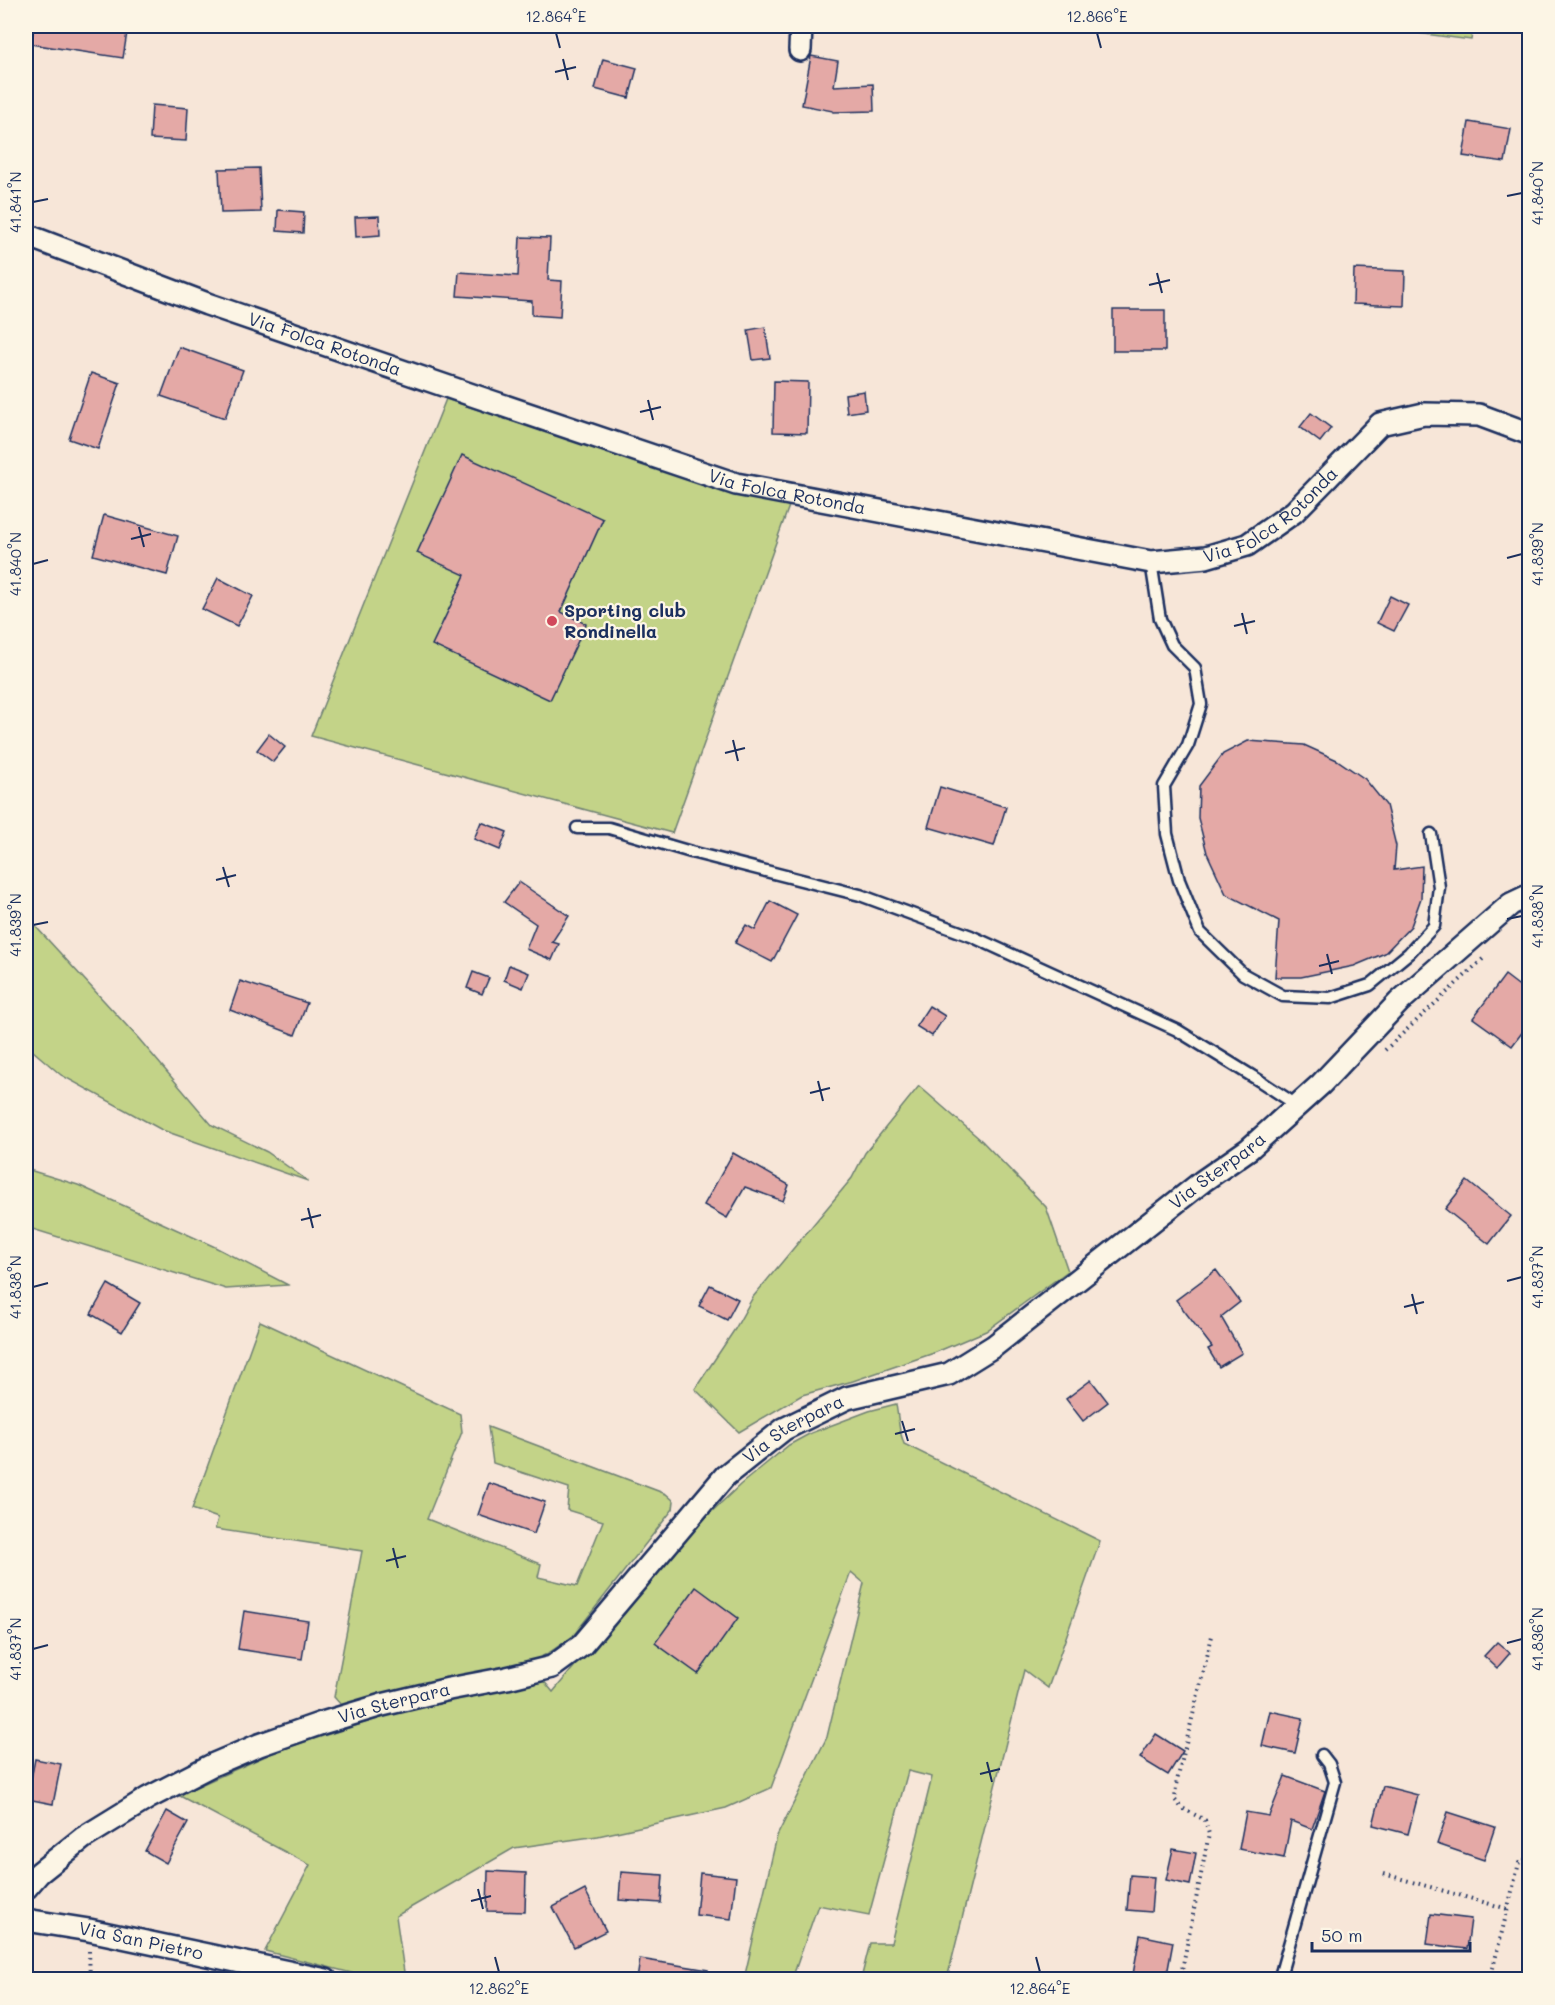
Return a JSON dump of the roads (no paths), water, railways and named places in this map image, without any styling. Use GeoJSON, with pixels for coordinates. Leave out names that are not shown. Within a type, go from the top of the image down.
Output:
{"type":"FeatureCollection","features":[{"type":"Feature","properties":{"kind":"street"},"geometry":{"type":"LineString","coordinates":[[800,50],[801,26]]}},
{"type":"Feature","properties":{"kind":"street","name":"Via Folca Rotonda"},"geometry":{"type":"LineString","coordinates":[[26,234],[230,311],[736,484],[1151,562],[1206,557],[1247,545],[1294,512],[1380,424],[1424,414],[1479,415],[1530,434]]}},
{"type":"Feature","properties":{"kind":"street","name":"Via Sterpara"},"geometry":{"type":"LineString","coordinates":[[26,1888],[39,1873],[83,1838],[148,1797],[212,1765],[259,1745],[382,1705],[552,1666],[582,1645],[725,1476],[784,1429],[847,1398],[949,1374],[994,1346],[1203,1181],[1250,1149],[1298,1107],[1399,1002],[1511,904],[1530,895]]}},
{"type":"Feature","properties":{"kind":"street","name":"Via San Pietro"},"geometry":{"type":"LineString","coordinates":[[26,1920],[89,1930],[326,1980]]}},
{"type":"Feature","properties":{"kind":"lane"},"geometry":{"type":"LineString","coordinates":[[1151,562],[1160,619],[1172,645],[1195,668],[1202,704],[1188,745],[1164,786],[1167,834],[1179,880],[1200,932],[1243,974],[1283,996],[1330,998],[1370,986],[1408,953],[1434,926],[1439,887],[1431,834]]}},
{"type":"Feature","properties":{"kind":"lane"},"geometry":{"type":"LineString","coordinates":[[577,828],[609,828],[691,852],[860,895],[971,936],[1177,1030],[1298,1107]]}},
{"type":"Feature","properties":{"kind":"lane"},"geometry":{"type":"LineString","coordinates":[[1279,1980],[1335,1782],[1329,1764],[1322,1755]]}},
{"type":"Feature","properties":{"kind":"place","name":"Sporting club Rondinella"},"geometry":{"type":"Point","coordinates":[552,621]}}]}
